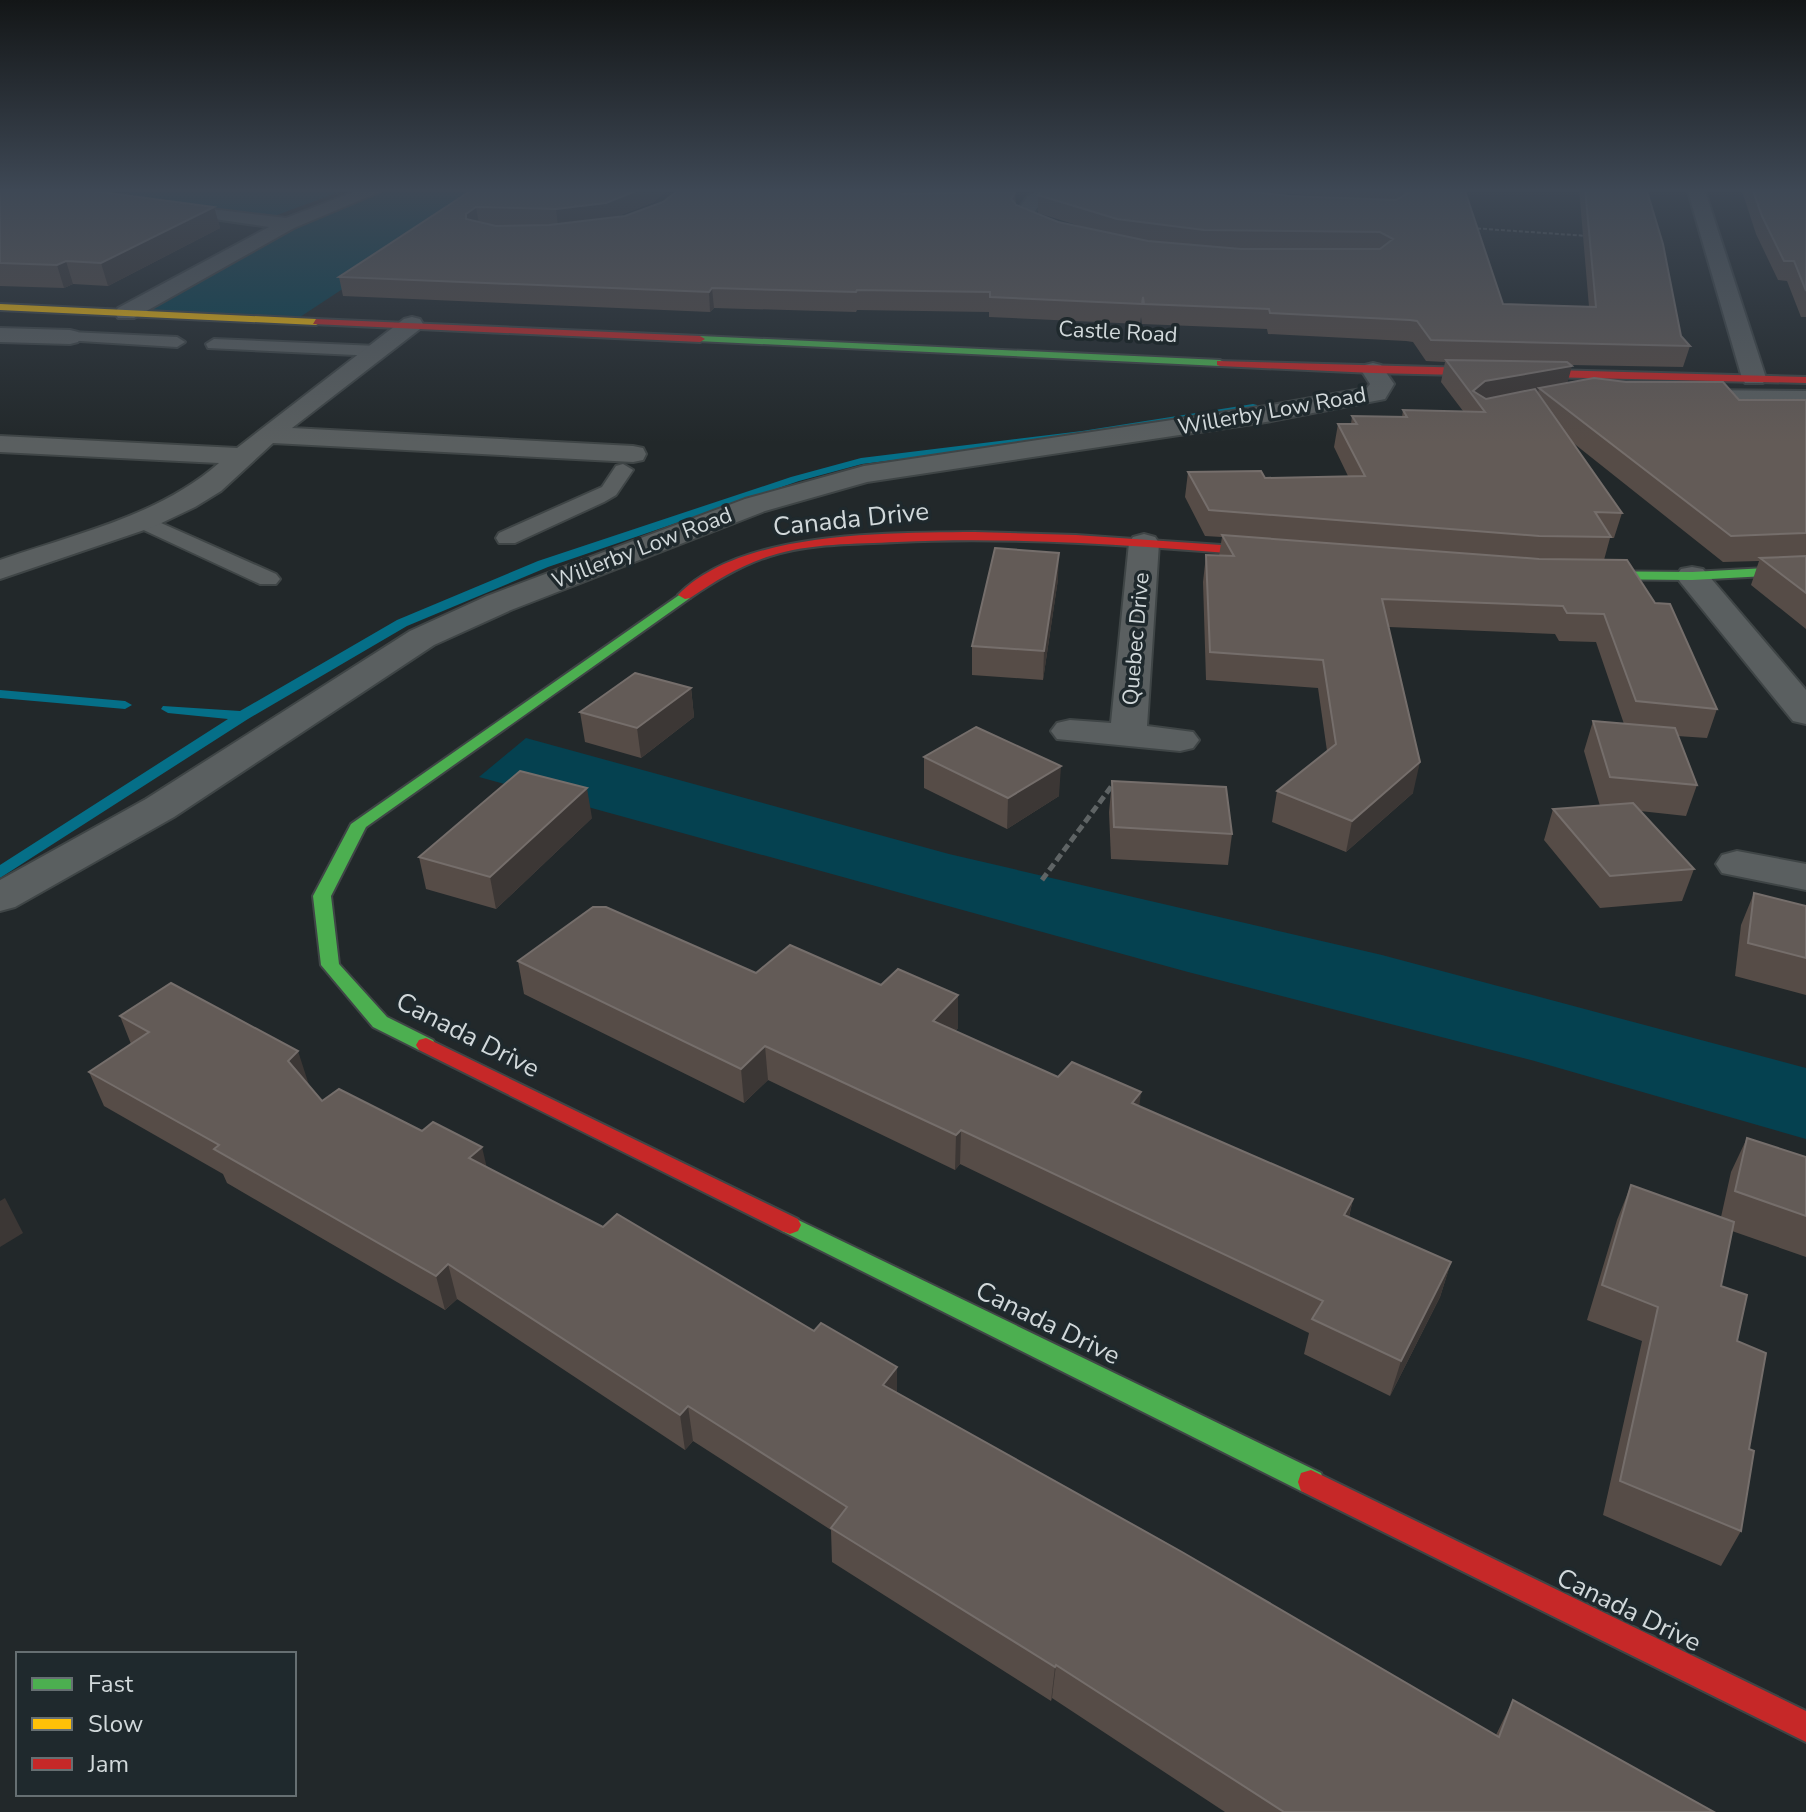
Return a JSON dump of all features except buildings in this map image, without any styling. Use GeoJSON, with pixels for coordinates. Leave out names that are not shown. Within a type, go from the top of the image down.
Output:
{"type":"FeatureCollection","features":[{"type":"Feature","properties":{"kind":"street"},"geometry":{"type":"LineString","coordinates":[[126,313],[200,273]]}},
{"type":"Feature","properties":{"kind":"street"},"geometry":{"type":"LineString","coordinates":[[1721,273],[1754,378]]}},
{"type":"Feature","properties":{"kind":"street","name":"Castle Road"},"geometry":{"type":"LineString","coordinates":[[0,307],[1373,370],[1806,380]]}},
{"type":"Feature","properties":{"kind":"street"},"geometry":{"type":"LineString","coordinates":[[0,570],[143,521],[211,485],[267,435],[412,324]]}},
{"type":"Feature","properties":{"kind":"street"},"geometry":{"type":"LineString","coordinates":[[0,348],[12,335],[70,337]]}},
{"type":"Feature","properties":{"kind":"street","name":"Willerby Low Road"},"geometry":{"type":"LineString","coordinates":[[0,898],[160,808],[422,638],[577,571],[755,505],[864,474],[1266,414],[1376,394],[1382,384],[1373,370]]}},
{"type":"Feature","properties":{"kind":"street"},"geometry":{"type":"LineString","coordinates":[[267,435],[634,455]]}},
{"type":"Feature","properties":{"kind":"street"},"geometry":{"type":"LineString","coordinates":[[0,444],[242,456]]}},
{"type":"Feature","properties":{"kind":"street","name":"Canada Drive"},"geometry":{"type":"LineString","coordinates":[[1299,555],[1144,543],[936,535],[819,543],[756,556],[709,578],[359,824],[322,896],[330,965],[380,1022],[1806,1727]]}},
{"type":"Feature","properties":{"kind":"street","name":"Quebec Drive"},"geometry":{"type":"LineString","coordinates":[[1128,736],[1144,543]]}},
{"type":"Feature","properties":{"kind":"street"},"geometry":{"type":"LineString","coordinates":[[1563,575],[1692,576],[1806,570]]}},
{"type":"Feature","properties":{"kind":"street"},"geometry":{"type":"LineString","coordinates":[[1692,576],[1806,713]]}},
{"type":"Feature","properties":{"kind":"street","name":"Quebec Drive"},"geometry":{"type":"LineString","coordinates":[[1070,731],[1180,740]]}},
{"type":"Feature","properties":{"kind":"street"},"geometry":{"type":"LineString","coordinates":[[1737,864],[1806,877]]}},
{"type":"Feature","properties":{"kind":"lane"},"geometry":{"type":"LineString","coordinates":[[70,337],[177,342]]}},
{"type":"Feature","properties":{"kind":"lane"},"geometry":{"type":"LineString","coordinates":[[214,344],[377,351]]}},
{"type":"Feature","properties":{"kind":"lane"},"geometry":{"type":"LineString","coordinates":[[1565,376],[1586,393]]}},
{"type":"Feature","properties":{"kind":"lane"},"geometry":{"type":"LineString","coordinates":[[1669,395],[1806,396]]}},
{"type":"Feature","properties":{"kind":"lane"},"geometry":{"type":"LineString","coordinates":[[507,538],[609,491],[634,455]]}},
{"type":"Feature","properties":{"kind":"lane"},"geometry":{"type":"LineString","coordinates":[[143,521],[268,579]]}},
{"type":"Feature","properties":{"kind":"path"},"geometry":{"type":"LineString","coordinates":[[1042,880],[1138,752],[1128,736]]}},
{"type":"Feature","properties":{"kind":"shaded area"},"geometry":{"type":"Polygon","coordinates":[[[200,273],[368,273],[297,319],[126,313],[200,273]]]}},
{"type":"Feature","properties":{"kind":"shaded area"},"geometry":{"type":"Polygon","coordinates":[[[526,738],[949,854],[1382,955],[1806,1068],[1806,1139],[1531,1060],[1188,972],[479,777],[526,738]]]}},
{"type":"Feature","properties":{"kind":"waterway"},"geometry":{"type":"LineString","coordinates":[[243,716],[402,623],[543,564],[795,479],[861,461],[1082,434],[1253,407]]}},
{"type":"Feature","properties":{"kind":"waterway"},"geometry":{"type":"LineString","coordinates":[[0,694],[125,705]]}},
{"type":"Feature","properties":{"kind":"waterway"},"geometry":{"type":"LineString","coordinates":[[168,709],[243,716]]}},
{"type":"Feature","properties":{"kind":"waterway"},"geometry":{"type":"LineString","coordinates":[[0,873],[243,716]]}},
{"type":"Feature","properties":{"kind":"traffic: fast"},"geometry":{"type":"LineString","coordinates":[[700,339],[1220,363]]}},
{"type":"Feature","properties":{"kind":"traffic: fast"},"geometry":{"type":"LineString","coordinates":[[1579,575],[1692,576],[1806,570]]}},
{"type":"Feature","properties":{"kind":"traffic: fast"},"geometry":{"type":"LineString","coordinates":[[426,1045],[380,1022],[330,965],[322,896],[359,824],[685,595]]}},
{"type":"Feature","properties":{"kind":"traffic: fast"},"geometry":{"type":"LineString","coordinates":[[790,1225],[1311,1482]]}},
{"type":"Feature","properties":{"kind":"traffic: slow"},"geometry":{"type":"LineString","coordinates":[[0,307],[316,322]]}},
{"type":"Feature","properties":{"kind":"traffic: jam"},"geometry":{"type":"LineString","coordinates":[[316,322],[700,339]]}},
{"type":"Feature","properties":{"kind":"traffic: jam"},"geometry":{"type":"LineString","coordinates":[[1220,363],[1373,370],[1806,380]]}},
{"type":"Feature","properties":{"kind":"traffic: jam"},"geometry":{"type":"LineString","coordinates":[[685,595],[718,574],[768,552],[843,541],[1025,537],[1279,553]]}},
{"type":"Feature","properties":{"kind":"traffic: jam"},"geometry":{"type":"LineString","coordinates":[[426,1045],[790,1225]]}},
{"type":"Feature","properties":{"kind":"traffic: jam"},"geometry":{"type":"LineString","coordinates":[[1311,1482],[1806,1727]]}}]}
